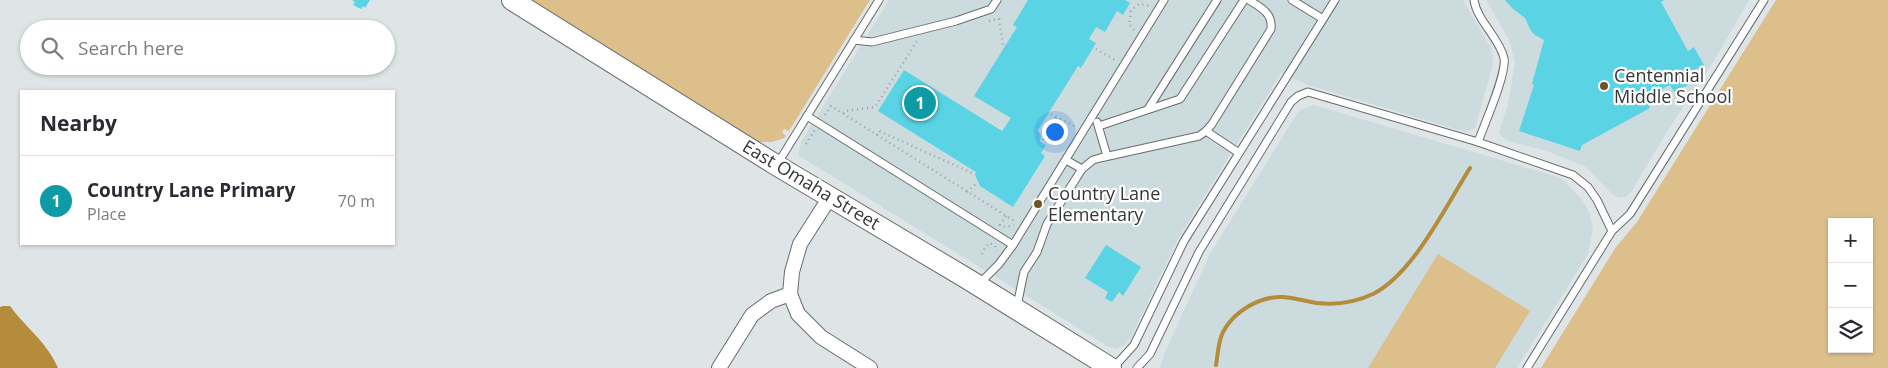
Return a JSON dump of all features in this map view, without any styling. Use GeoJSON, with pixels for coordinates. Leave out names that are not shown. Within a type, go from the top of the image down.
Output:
{"type":"FeatureCollection","features":[{"type":"Feature","properties":{"kind":"main road","name":"East Omaha Street"},"geometry":{"type":"LineString","coordinates":[[512,0],[776,165],[1112,368]]}},
{"type":"Feature","properties":{"kind":"street"},"geometry":{"type":"LineString","coordinates":[[830,196],[800,244],[792,272],[790,294],[798,314],[821,337],[870,368]]}},
{"type":"Feature","properties":{"kind":"street"},"geometry":{"type":"LineString","coordinates":[[719,368],[752,315],[770,301],[790,294]]}},
{"type":"Feature","properties":{"kind":"lane"},"geometry":{"type":"LineString","coordinates":[[776,165],[879,0]]}},
{"type":"Feature","properties":{"kind":"lane"},"geometry":{"type":"LineString","coordinates":[[854,40],[872,42],[956,21],[991,9],[997,0]]}},
{"type":"Feature","properties":{"kind":"lane"},"geometry":{"type":"LineString","coordinates":[[978,286],[1013,246],[1164,0]]}},
{"type":"Feature","properties":{"kind":"lane"},"geometry":{"type":"LineString","coordinates":[[1148,109],[1217,0]]}},
{"type":"Feature","properties":{"kind":"lane"},"geometry":{"type":"LineString","coordinates":[[1098,126],[1180,99],[1244,0]]}},
{"type":"Feature","properties":{"kind":"lane"},"geometry":{"type":"LineString","coordinates":[[1016,310],[1024,272],[1037,252],[1047,224],[1082,169],[1093,160],[1199,136],[1206,131],[1271,29],[1272,22],[1269,14],[1248,0]]}},
{"type":"Feature","properties":{"kind":"lane"},"geometry":{"type":"LineString","coordinates":[[1292,0],[1323,18]]}},
{"type":"Feature","properties":{"kind":"lane"},"geometry":{"type":"LineString","coordinates":[[1112,368],[1134,345],[1184,241],[1335,0]]}},
{"type":"Feature","properties":{"kind":"lane"},"geometry":{"type":"LineString","coordinates":[[1474,0],[1483,22],[1491,33],[1504,59],[1497,91],[1478,142]]}},
{"type":"Feature","properties":{"kind":"lane"},"geometry":{"type":"LineString","coordinates":[[1527,368],[1612,231],[1630,214],[1764,0]]}},
{"type":"Feature","properties":{"kind":"lane"},"geometry":{"type":"LineString","coordinates":[[1137,368],[1150,354],[1199,252],[1291,102],[1298,96],[1308,92],[1478,142],[1573,175],[1588,187],[1597,200],[1612,231]]}},
{"type":"Feature","properties":{"kind":"lane"},"geometry":{"type":"LineString","coordinates":[[1095,114],[1107,156]]}},
{"type":"Feature","properties":{"kind":"lane"},"geometry":{"type":"LineString","coordinates":[[807,116],[1013,246]]}},
{"type":"Feature","properties":{"kind":"lane"},"geometry":{"type":"LineString","coordinates":[[1206,131],[1239,153]]}},
{"type":"Feature","properties":{"kind":"lane"},"geometry":{"type":"LineString","coordinates":[[1066,160],[1082,169]]}},
{"type":"Feature","properties":{"kind":"path"},"geometry":{"type":"LineString","coordinates":[[1137,32],[1129,24],[1131,11],[1139,4],[1152,7]]}},
{"type":"Feature","properties":{"kind":"path"},"geometry":{"type":"LineString","coordinates":[[981,23],[999,19],[1003,45]]}},
{"type":"Feature","properties":{"kind":"path"},"geometry":{"type":"LineString","coordinates":[[843,113],[845,111],[875,107],[917,40]]}},
{"type":"Feature","properties":{"kind":"path"},"geometry":{"type":"LineString","coordinates":[[1096,48],[1118,62]]}},
{"type":"Feature","properties":{"kind":"path"},"geometry":{"type":"LineString","coordinates":[[888,86],[891,90]]}},
{"type":"Feature","properties":{"kind":"path"},"geometry":{"type":"LineString","coordinates":[[806,144],[831,106],[1018,222],[1011,226],[1005,227],[1000,225],[1006,216]]}},
{"type":"Feature","properties":{"kind":"path"},"geometry":{"type":"LineString","coordinates":[[1051,114],[1077,128],[1082,120]]}},
{"type":"Feature","properties":{"kind":"path"},"geometry":{"type":"LineString","coordinates":[[1043,140],[1056,116]]}},
{"type":"Feature","properties":{"kind":"path"},"geometry":{"type":"LineString","coordinates":[[877,135],[879,131],[972,173]]}},
{"type":"Feature","properties":{"kind":"path"},"geometry":{"type":"LineString","coordinates":[[967,192],[977,183]]}},
{"type":"Feature","properties":{"kind":"path"},"geometry":{"type":"LineString","coordinates":[[982,254],[990,243],[995,246],[997,251],[996,258]]}},
{"type":"Feature","properties":{"kind":"shaded area"},"geometry":{"type":"Polygon","coordinates":[[[525,0],[870,0],[789,131],[784,129],[782,132],[786,136],[772,142],[757,142],[525,0]]]}},
{"type":"Feature","properties":{"kind":"shaded area","name":"Country Lane Elementary"},"geometry":{"type":"Polygon","coordinates":[[[889,0],[1464,0],[1491,48],[1493,56],[1492,68],[1475,128],[1466,132],[1308,85],[1281,73],[1179,237],[1130,339],[1126,344],[1116,349],[1109,347],[798,155],[801,142],[889,0]]]}},
{"type":"Feature","properties":{"kind":"shaded area","name":"Centennial Middle School"},"geometry":{"type":"Polygon","coordinates":[[[1486,0],[1749,0],[1709,69],[1668,130],[1631,192],[1627,196],[1620,198],[1613,195],[1586,167],[1547,151],[1508,141],[1501,136],[1499,132],[1508,104],[1515,62],[1509,40],[1486,0]]]}},
{"type":"Feature","properties":{"kind":"shaded area"},"geometry":{"type":"Polygon","coordinates":[[[1776,0],[1888,0],[1888,368],[1541,368],[1616,247],[1637,222],[1776,0]]]}},
{"type":"Feature","properties":{"kind":"shaded area"},"geometry":{"type":"Polygon","coordinates":[[[1314,105],[1558,177],[1566,182],[1582,200],[1590,214],[1593,229],[1588,254],[1517,368],[1160,368],[1164,354],[1210,254],[1296,115],[1300,110],[1314,105]]]}},
{"type":"Feature","properties":{"kind":"shaded area"},"geometry":{"type":"Polygon","coordinates":[[[1438,254],[1530,311],[1495,368],[1368,368],[1438,254]]]}},
{"type":"Feature","properties":{"kind":"shaded area"},"geometry":{"type":"Polygon","coordinates":[[[10,306],[48,350],[58,368],[0,368],[0,307],[10,306]]]}},
{"type":"Feature","properties":{"kind":"building"},"geometry":{"type":"Polygon","coordinates":[[[352,0],[370,0],[365,8],[363,6],[361,9],[353,5],[355,2],[352,0]]]}},
{"type":"Feature","properties":{"kind":"building"},"geometry":{"type":"Polygon","coordinates":[[[1028,0],[1125,0],[1130,3],[1123,15],[1117,11],[1105,32],[1096,27],[1089,39],[1096,43],[1081,68],[1078,66],[1038,130],[1041,136],[1040,142],[1046,145],[1041,153],[1045,156],[1013,207],[980,186],[975,175],[976,172],[878,111],[904,70],[1002,131],[1011,118],[974,96],[1017,27],[1013,25],[1028,0]]]}},
{"type":"Feature","properties":{"kind":"building"},"geometry":{"type":"Polygon","coordinates":[[[1505,0],[1664,0],[1661,2],[1688,51],[1694,47],[1704,65],[1683,76],[1688,85],[1674,92],[1670,85],[1645,98],[1650,108],[1582,145],[1580,151],[1519,131],[1534,85],[1532,84],[1544,40],[1531,31],[1525,18],[1505,0]]]}},
{"type":"Feature","properties":{"kind":"building"},"geometry":{"type":"Polygon","coordinates":[[[1106,245],[1141,267],[1123,296],[1119,292],[1112,302],[1105,298],[1108,292],[1085,278],[1106,245]]]}},
{"type":"Feature","properties":{"kind":"waterway"},"geometry":{"type":"LineString","coordinates":[[1216,365],[1223,332],[1228,324],[1248,306],[1274,297],[1331,304],[1345,302],[1366,297],[1388,284],[1402,271],[1428,238],[1470,168]]}},
{"type":"Feature","properties":{"kind":"place","name":"Centennial Middle School"},"geometry":{"type":"Point","coordinates":[1604,86]}},
{"type":"Feature","properties":{"kind":"place","name":"Country Lane Primary"},"geometry":{"type":"Point","coordinates":[920,103]}},
{"type":"Feature","properties":{"kind":"place","name":"Country Lane Elementary"},"geometry":{"type":"Point","coordinates":[1038,204]}}]}
